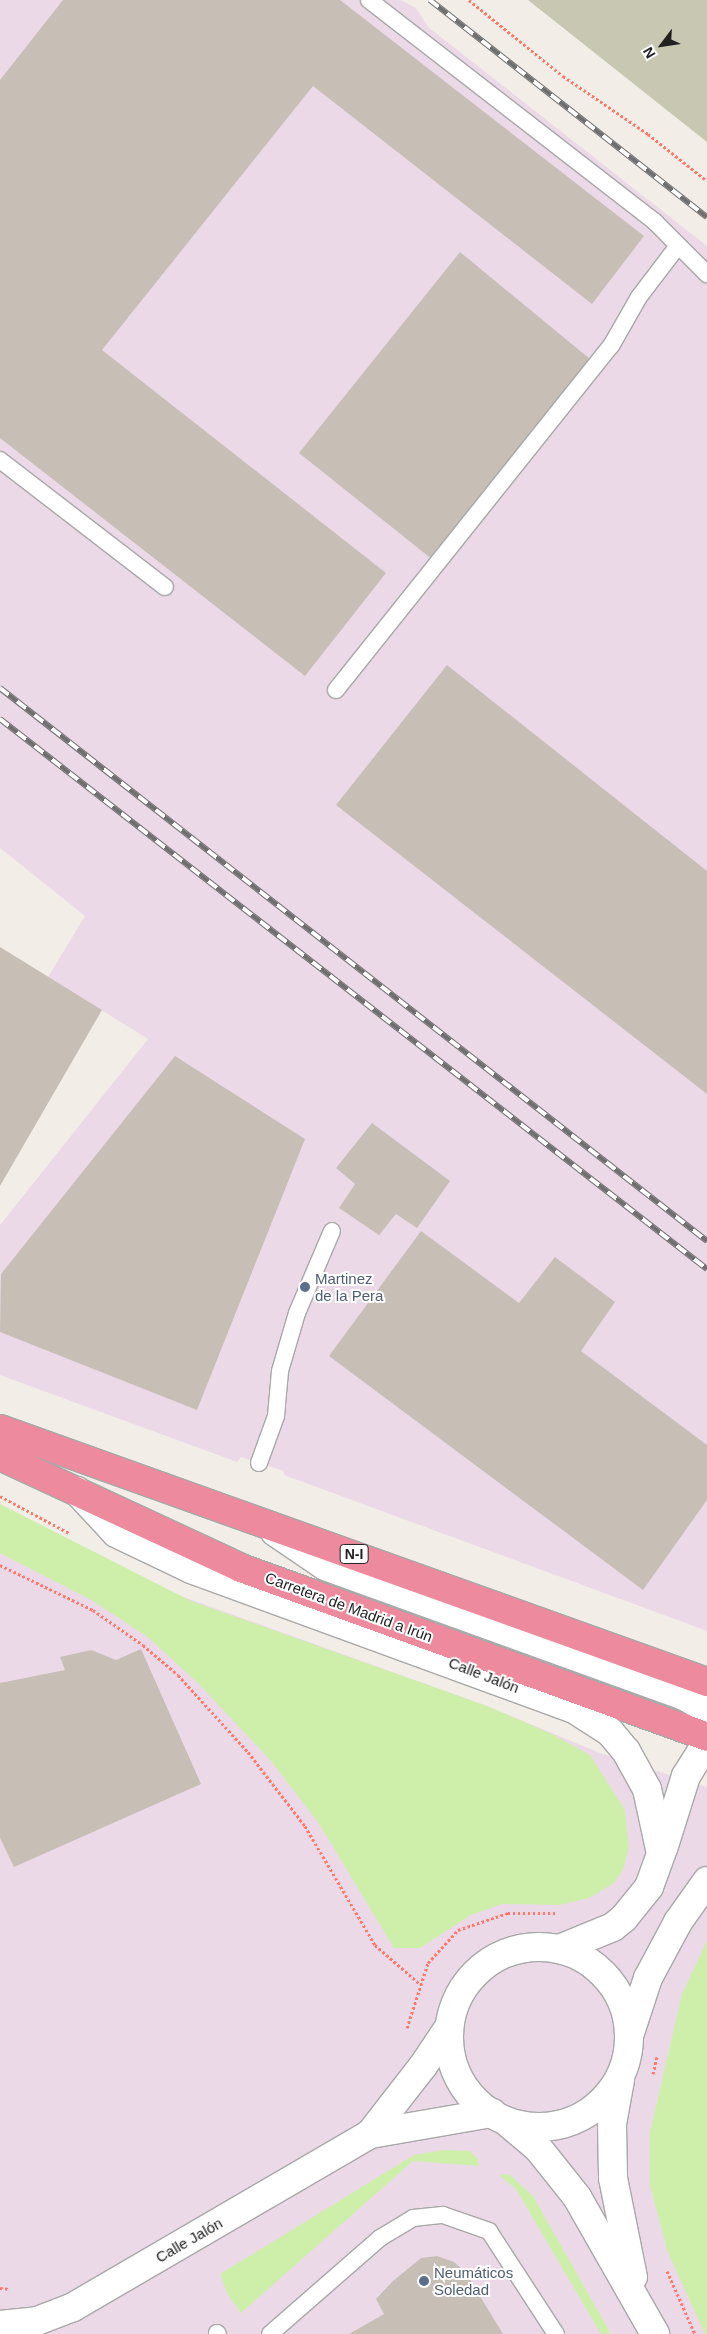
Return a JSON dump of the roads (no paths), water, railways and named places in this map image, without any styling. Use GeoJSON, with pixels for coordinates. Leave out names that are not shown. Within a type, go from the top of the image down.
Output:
{"type":"FeatureCollection","features":[{"type":"Feature","properties":{"kind":"highway","name":"Carretera de Madrid a Irún"},"geometry":{"type":"LineString","coordinates":[[0,1429],[254,1518],[707,1682]]}},
{"type":"Feature","properties":{"kind":"highway","name":"Carretera de Madrid a Irún"},"geometry":{"type":"LineString","coordinates":[[0,1456],[76,1490],[156,1531],[241,1568],[707,1737]]}},
{"type":"Feature","properties":{"kind":"street","name":"Calle Jalón"},"geometry":{"type":"LineString","coordinates":[[76,1490],[116,1533],[191,1569],[574,1709],[610,1732],[640,1772],[654,1812],[661,1854]]}},
{"type":"Feature","properties":{"kind":"street","name":"Carretera de Madrid a Irún"},"geometry":{"type":"LineString","coordinates":[[254,1518],[325,1566],[682,1695],[707,1709]]}},
{"type":"Feature","properties":{"kind":"street","name":"Calle Jalón"},"geometry":{"type":"LineString","coordinates":[[559,1949],[612,1927],[624,1918],[649,1887],[686,1776],[707,1743]]}},
{"type":"Feature","properties":{"kind":"street"},"geometry":{"type":"LineString","coordinates":[[637,2298],[613,2178],[612,2124],[620,2075],[629,2037],[648,1978],[705,1881]]}},
{"type":"Feature","properties":{"kind":"street"},"geometry":{"type":"LineString","coordinates":[[629,2037],[626,2015],[617,1992],[601,1972],[580,1957],[559,1949],[536,1946],[517,1949],[481,1967],[464,1986],[455,2003],[449,2027],[453,2065],[465,2089],[481,2106],[500,2117],[538,2148],[577,2197],[637,2298],[655,2334]]}},
{"type":"Feature","properties":{"kind":"street","name":"Calle Jalón"},"geometry":{"type":"LineString","coordinates":[[0,2325],[30,2328],[73,2307],[370,2134],[423,2066],[449,2027]]}},
{"type":"Feature","properties":{"kind":"street"},"geometry":{"type":"LineString","coordinates":[[500,2117],[546,2128],[567,2123],[600,2103],[620,2075]]}},
{"type":"Feature","properties":{"kind":"street","name":"Calle Jalón"},"geometry":{"type":"LineString","coordinates":[[370,2134],[500,2117]]}},
{"type":"Feature","properties":{"kind":"lane"},"geometry":{"type":"LineString","coordinates":[[369,0],[655,222],[677,247],[707,274]]}},
{"type":"Feature","properties":{"kind":"lane"},"geometry":{"type":"LineString","coordinates":[[336,690],[611,346],[639,297],[677,247]]}},
{"type":"Feature","properties":{"kind":"lane"},"geometry":{"type":"LineString","coordinates":[[0,460],[165,587]]}},
{"type":"Feature","properties":{"kind":"lane"},"geometry":{"type":"LineString","coordinates":[[259,1463],[276,1416],[280,1371],[297,1313],[332,1231]]}},
{"type":"Feature","properties":{"kind":"lane"},"geometry":{"type":"LineString","coordinates":[[270,2334],[380,2238],[413,2218],[443,2214],[489,2230],[556,2334]]}},
{"type":"Feature","properties":{"kind":"railway"},"geometry":{"type":"LineString","coordinates":[[430,0],[707,217]]}},
{"type":"Feature","properties":{"kind":"railway"},"geometry":{"type":"LineString","coordinates":[[0,688],[707,1241]]}},
{"type":"Feature","properties":{"kind":"railway"},"geometry":{"type":"LineString","coordinates":[[0,719],[707,1269]]}},
{"type":"Feature","properties":{"kind":"place","name":"Martinez de la Pera"},"geometry":{"type":"Point","coordinates":[305,1287]}},
{"type":"Feature","properties":{"kind":"place","name":"Neumáticos Soledad"},"geometry":{"type":"Point","coordinates":[424,2281]}}]}
